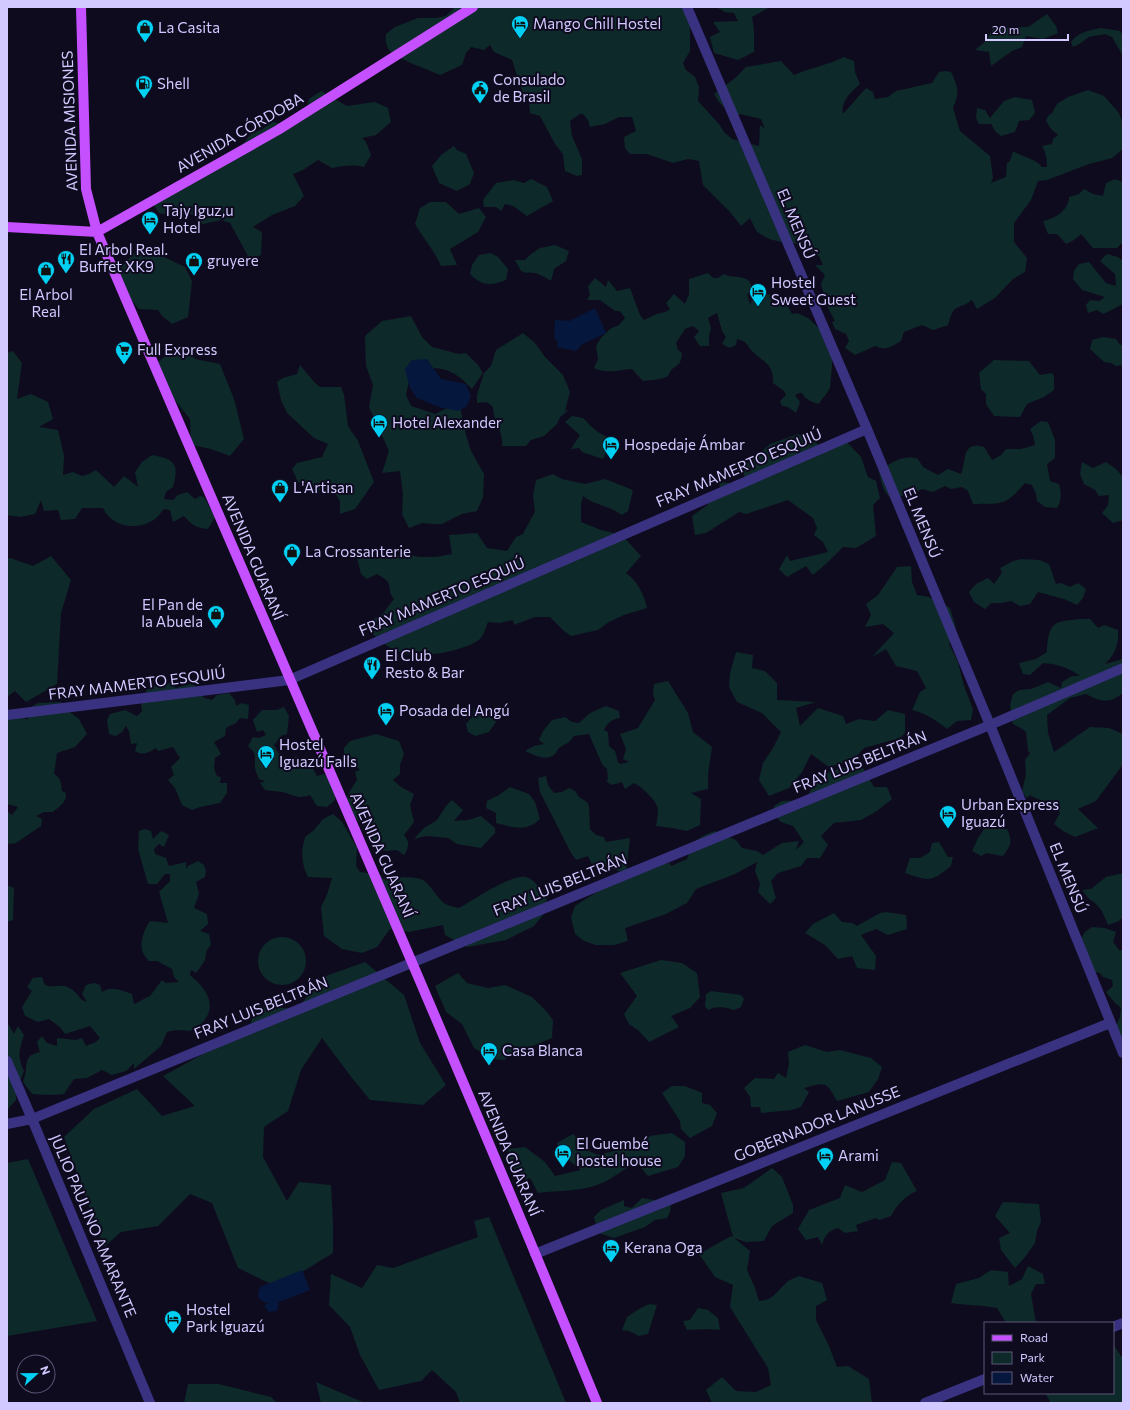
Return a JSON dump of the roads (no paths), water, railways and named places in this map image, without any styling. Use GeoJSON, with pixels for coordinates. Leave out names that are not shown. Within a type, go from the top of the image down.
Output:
{"type":"FeatureCollection","features":[{"type":"Feature","properties":{"kind":"main road","name":"AVENIDA MISIONES"},"geometry":{"type":"LineString","coordinates":[[81,7],[86,189],[97,232]]}},
{"type":"Feature","properties":{"kind":"main road","name":"AVENIDA CÓRDOBA"},"geometry":{"type":"LineString","coordinates":[[97,232],[278,130],[473,7]]}},
{"type":"Feature","properties":{"kind":"main road"},"geometry":{"type":"LineString","coordinates":[[7,227],[97,232]]}},
{"type":"Feature","properties":{"kind":"main road","name":"AVENIDA GUARANÍ"},"geometry":{"type":"LineString","coordinates":[[97,232],[289,680],[412,962],[536,1254],[596,1403]]}},
{"type":"Feature","properties":{"kind":"street","name":"EL MENSÚ"},"geometry":{"type":"LineString","coordinates":[[687,7],[867,429],[990,725],[1123,1053]]}},
{"type":"Feature","properties":{"kind":"street","name":"FRAY MAMERTO ESQUIÚ"},"geometry":{"type":"LineString","coordinates":[[7,715],[289,680],[867,429]]}},
{"type":"Feature","properties":{"kind":"street","name":"FRAY LUIS BELTRÁN"},"geometry":{"type":"LineString","coordinates":[[7,1124],[32,1119],[990,725],[1123,668]]}},
{"type":"Feature","properties":{"kind":"street","name":"GOBERNADOR LANUSSE"},"geometry":{"type":"LineString","coordinates":[[536,1254],[1110,1022]]}},
{"type":"Feature","properties":{"kind":"street","name":"JULIO PAULINO AMARANTE"},"geometry":{"type":"LineString","coordinates":[[7,1061],[150,1403]]}},
{"type":"Feature","properties":{"kind":"street"},"geometry":{"type":"LineString","coordinates":[[926,1403],[984,1379]]}},
{"type":"Feature","properties":{"kind":"water"},"geometry":{"type":"Polygon","coordinates":[[[595,308],[606,333],[581,345],[576,351],[557,347],[558,342],[554,337],[555,320],[569,321],[595,308]]]}},
{"type":"Feature","properties":{"kind":"water"},"geometry":{"type":"Polygon","coordinates":[[[427,359],[441,379],[466,384],[471,397],[466,407],[458,411],[439,407],[417,398],[410,388],[405,369],[412,360],[427,359]]]}},
{"type":"Feature","properties":{"kind":"water"},"geometry":{"type":"Polygon","coordinates":[[[302,1270],[310,1290],[279,1302],[277,1311],[269,1312],[264,1306],[268,1303],[259,1297],[258,1293],[260,1287],[302,1270]]]}},
{"type":"Feature","properties":{"kind":"place","name":"Mango Chill Hostel"},"geometry":{"type":"Point","coordinates":[520,39]}},
{"type":"Feature","properties":{"kind":"place","name":"La Casita"},"geometry":{"type":"Point","coordinates":[145,43]}},
{"type":"Feature","properties":{"kind":"place","name":"Shell"},"geometry":{"type":"Point","coordinates":[144,99]}},
{"type":"Feature","properties":{"kind":"place","name":"Consulado de Brasil"},"geometry":{"type":"Point","coordinates":[480,104]}},
{"type":"Feature","properties":{"kind":"place","name":"Tajy Iguz,u Hotel"},"geometry":{"type":"Point","coordinates":[150,235]}},
{"type":"Feature","properties":{"kind":"place","name":"El Arbol Real. Buffet XK9"},"geometry":{"type":"Point","coordinates":[66,274]}},
{"type":"Feature","properties":{"kind":"place","name":"gruyere"},"geometry":{"type":"Point","coordinates":[194,276]}},
{"type":"Feature","properties":{"kind":"place","name":"El Arbol Real"},"geometry":{"type":"Point","coordinates":[46,285]}},
{"type":"Feature","properties":{"kind":"place","name":"Hostel Sweet Guest"},"geometry":{"type":"Point","coordinates":[758,307]}},
{"type":"Feature","properties":{"kind":"place","name":"Full Express"},"geometry":{"type":"Point","coordinates":[124,365]}},
{"type":"Feature","properties":{"kind":"place","name":"Hotel Alexander"},"geometry":{"type":"Point","coordinates":[379,438]}},
{"type":"Feature","properties":{"kind":"place","name":"Hospedaje Ámbar"},"geometry":{"type":"Point","coordinates":[611,460]}},
{"type":"Feature","properties":{"kind":"place","name":"L'Artisan"},"geometry":{"type":"Point","coordinates":[280,503]}},
{"type":"Feature","properties":{"kind":"place","name":"La Crossanterie"},"geometry":{"type":"Point","coordinates":[292,567]}},
{"type":"Feature","properties":{"kind":"place","name":"El Pan de la Abuela"},"geometry":{"type":"Point","coordinates":[216,629]}},
{"type":"Feature","properties":{"kind":"place","name":"El Club Resto & Bar"},"geometry":{"type":"Point","coordinates":[372,680]}},
{"type":"Feature","properties":{"kind":"place","name":"Posada del Angú"},"geometry":{"type":"Point","coordinates":[386,726]}},
{"type":"Feature","properties":{"kind":"place","name":"Hostel Iguazú Falls"},"geometry":{"type":"Point","coordinates":[266,769]}},
{"type":"Feature","properties":{"kind":"place","name":"Urban Express Iguazú"},"geometry":{"type":"Point","coordinates":[948,829]}},
{"type":"Feature","properties":{"kind":"place","name":"Casa Blanca"},"geometry":{"type":"Point","coordinates":[489,1066]}},
{"type":"Feature","properties":{"kind":"place","name":"El Guembé hostel house"},"geometry":{"type":"Point","coordinates":[563,1168]}},
{"type":"Feature","properties":{"kind":"place","name":"Arami"},"geometry":{"type":"Point","coordinates":[825,1171]}},
{"type":"Feature","properties":{"kind":"place","name":"Kerana Oga"},"geometry":{"type":"Point","coordinates":[611,1263]}},
{"type":"Feature","properties":{"kind":"place","name":"Hostel Park Iguazú"},"geometry":{"type":"Point","coordinates":[173,1334]}}]}
